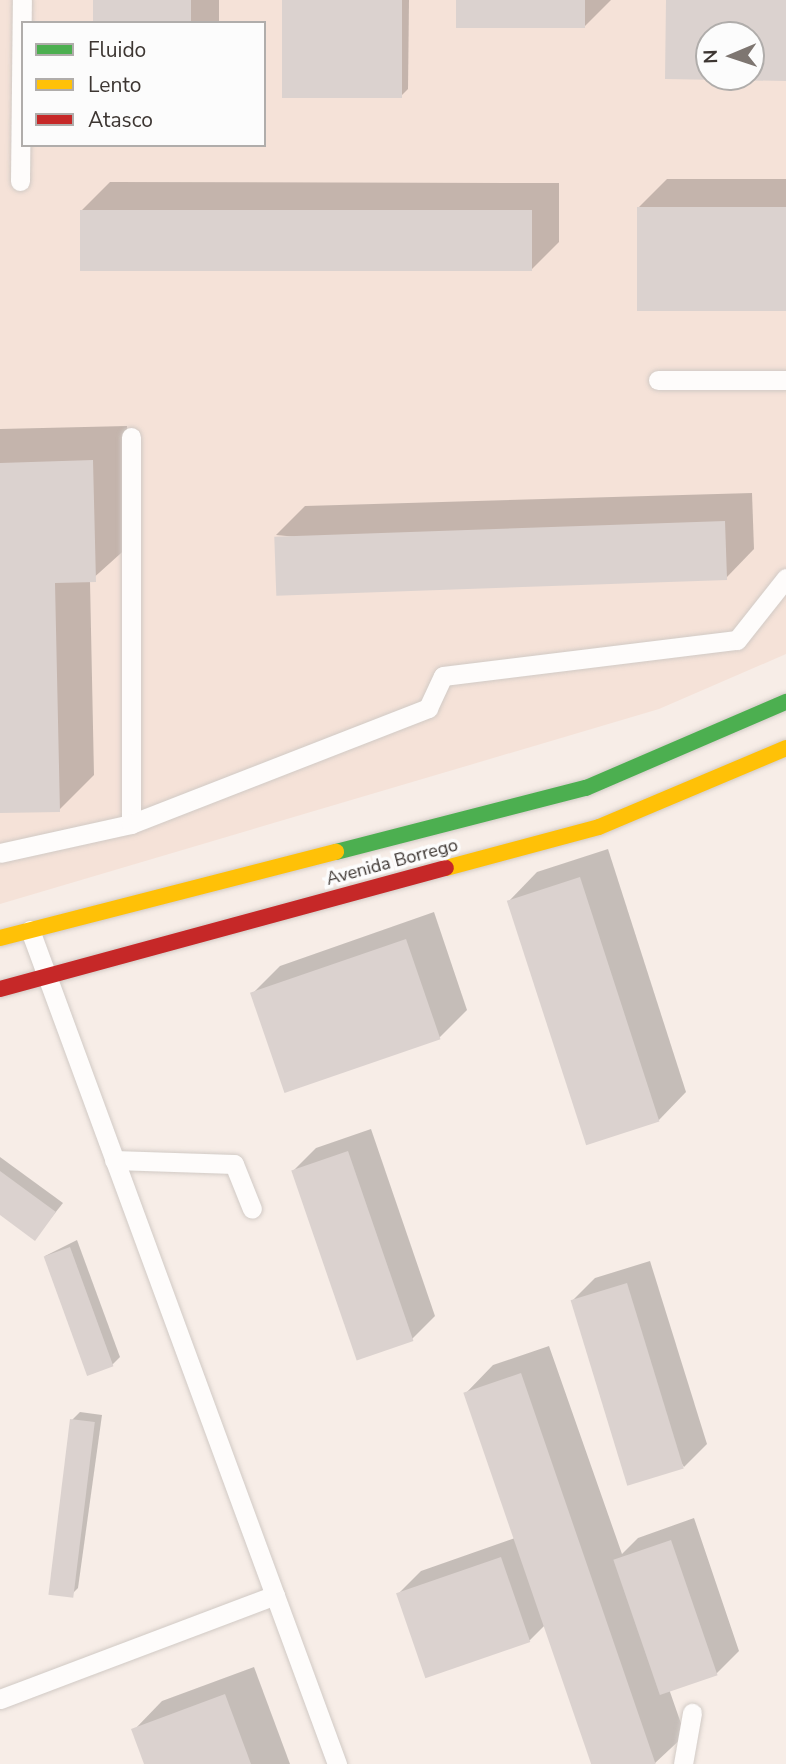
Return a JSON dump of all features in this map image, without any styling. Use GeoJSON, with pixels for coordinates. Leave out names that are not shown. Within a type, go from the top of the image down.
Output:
{"type":"FeatureCollection","features":[{"type":"Feature","properties":{"kind":"main road","name":"Avenida Borrego"},"geometry":{"type":"LineString","coordinates":[[0,938],[586,788],[786,702]]}},
{"type":"Feature","properties":{"kind":"main road","name":"Avenida Borrego"},"geometry":{"type":"LineString","coordinates":[[0,989],[46,974],[599,827],[786,748]]}},
{"type":"Feature","properties":{"kind":"lane"},"geometry":{"type":"LineString","coordinates":[[22,0],[22,21]]}},
{"type":"Feature","properties":{"kind":"lane"},"geometry":{"type":"LineString","coordinates":[[20,181],[21,90]]}},
{"type":"Feature","properties":{"kind":"lane"},"geometry":{"type":"LineString","coordinates":[[658,380],[786,380]]}},
{"type":"Feature","properties":{"kind":"lane"},"geometry":{"type":"LineString","coordinates":[[131,437],[131,824]]}},
{"type":"Feature","properties":{"kind":"lane"},"geometry":{"type":"LineString","coordinates":[[0,853],[131,824],[428,708],[443,676],[737,640],[786,578]]}},
{"type":"Feature","properties":{"kind":"lane"},"geometry":{"type":"LineString","coordinates":[[30,930],[337,1764]]}},
{"type":"Feature","properties":{"kind":"lane"},"geometry":{"type":"LineString","coordinates":[[114,1160],[234,1164],[252,1209]]}},
{"type":"Feature","properties":{"kind":"lane"},"geometry":{"type":"LineString","coordinates":[[0,1699],[275,1595]]}},
{"type":"Feature","properties":{"kind":"lane"},"geometry":{"type":"LineString","coordinates":[[683,1764],[692,1713]]}},
{"type":"Feature","properties":{"kind":"shaded area"},"geometry":{"type":"Polygon","coordinates":[[[0,0],[786,0],[786,654],[659,709],[0,904],[0,0]]]}},
{"type":"Feature","properties":{"kind":"building"},"geometry":{"type":"Polygon","coordinates":[[[93,0],[191,0],[191,21],[93,21],[93,0]]]}},
{"type":"Feature","properties":{"kind":"building"},"geometry":{"type":"Polygon","coordinates":[[[282,0],[402,0],[402,98],[282,98],[282,0]]]}},
{"type":"Feature","properties":{"kind":"building"},"geometry":{"type":"Polygon","coordinates":[[[456,0],[585,0],[585,28],[456,28],[456,0]]]}},
{"type":"Feature","properties":{"kind":"building"},"geometry":{"type":"Polygon","coordinates":[[[666,0],[786,0],[786,81],[765,81],[765,21],[695,21],[695,79],[665,79],[666,0]]]}},
{"type":"Feature","properties":{"kind":"building"},"geometry":{"type":"Polygon","coordinates":[[[637,207],[786,207],[786,311],[637,311],[637,207]]]}},
{"type":"Feature","properties":{"kind":"building"},"geometry":{"type":"Polygon","coordinates":[[[80,210],[532,210],[532,271],[80,271],[80,210]]]}},
{"type":"Feature","properties":{"kind":"building"},"geometry":{"type":"Polygon","coordinates":[[[93,460],[96,582],[55,583],[60,812],[0,813],[0,463],[93,460]]]}},
{"type":"Feature","properties":{"kind":"building"},"geometry":{"type":"Polygon","coordinates":[[[725,521],[727,580],[276,596],[274,537],[725,521]]]}},
{"type":"Feature","properties":{"kind":"building"},"geometry":{"type":"Polygon","coordinates":[[[580,877],[659,1121],[586,1145],[507,901],[580,877]]]}},
{"type":"Feature","properties":{"kind":"building"},"geometry":{"type":"Polygon","coordinates":[[[406,939],[441,1039],[284,1093],[250,993],[406,939]]]}},
{"type":"Feature","properties":{"kind":"building"},"geometry":{"type":"Polygon","coordinates":[[[348,1151],[413,1341],[357,1361],[291,1171],[348,1151]]]}},
{"type":"Feature","properties":{"kind":"building"},"geometry":{"type":"Polygon","coordinates":[[[0,1171],[56,1212],[35,1241],[0,1215],[0,1171]]]}},
{"type":"Feature","properties":{"kind":"building"},"geometry":{"type":"Polygon","coordinates":[[[70,1247],[113,1366],[87,1376],[44,1257],[70,1247]]]}},
{"type":"Feature","properties":{"kind":"building"},"geometry":{"type":"Polygon","coordinates":[[[627,1283],[684,1469],[627,1486],[571,1300],[627,1283]]]}},
{"type":"Feature","properties":{"kind":"building"},"geometry":{"type":"Polygon","coordinates":[[[521,1373],[656,1764],[591,1764],[463,1393],[521,1373]]]}},
{"type":"Feature","properties":{"kind":"building"},"geometry":{"type":"Polygon","coordinates":[[[70,1419],[95,1422],[73,1598],[48,1595],[70,1419]]]}},
{"type":"Feature","properties":{"kind":"building"},"geometry":{"type":"Polygon","coordinates":[[[671,1540],[718,1675],[660,1695],[613,1560],[671,1540]]]}},
{"type":"Feature","properties":{"kind":"building"},"geometry":{"type":"Polygon","coordinates":[[[501,1557],[530,1642],[425,1678],[396,1593],[501,1557]]]}},
{"type":"Feature","properties":{"kind":"building"},"geometry":{"type":"Polygon","coordinates":[[[225,1694],[251,1764],[144,1764],[131,1729],[225,1694]]]}},
{"type":"Feature","properties":{"kind":"traffic: fast"},"geometry":{"type":"LineString","coordinates":[[336,852],[586,788],[786,702]]}},
{"type":"Feature","properties":{"kind":"traffic: slow"},"geometry":{"type":"LineString","coordinates":[[446,868],[599,827],[786,748]]}},
{"type":"Feature","properties":{"kind":"traffic: slow"},"geometry":{"type":"LineString","coordinates":[[0,938],[336,852]]}},
{"type":"Feature","properties":{"kind":"traffic: jam"},"geometry":{"type":"LineString","coordinates":[[0,989],[446,868]]}}]}
